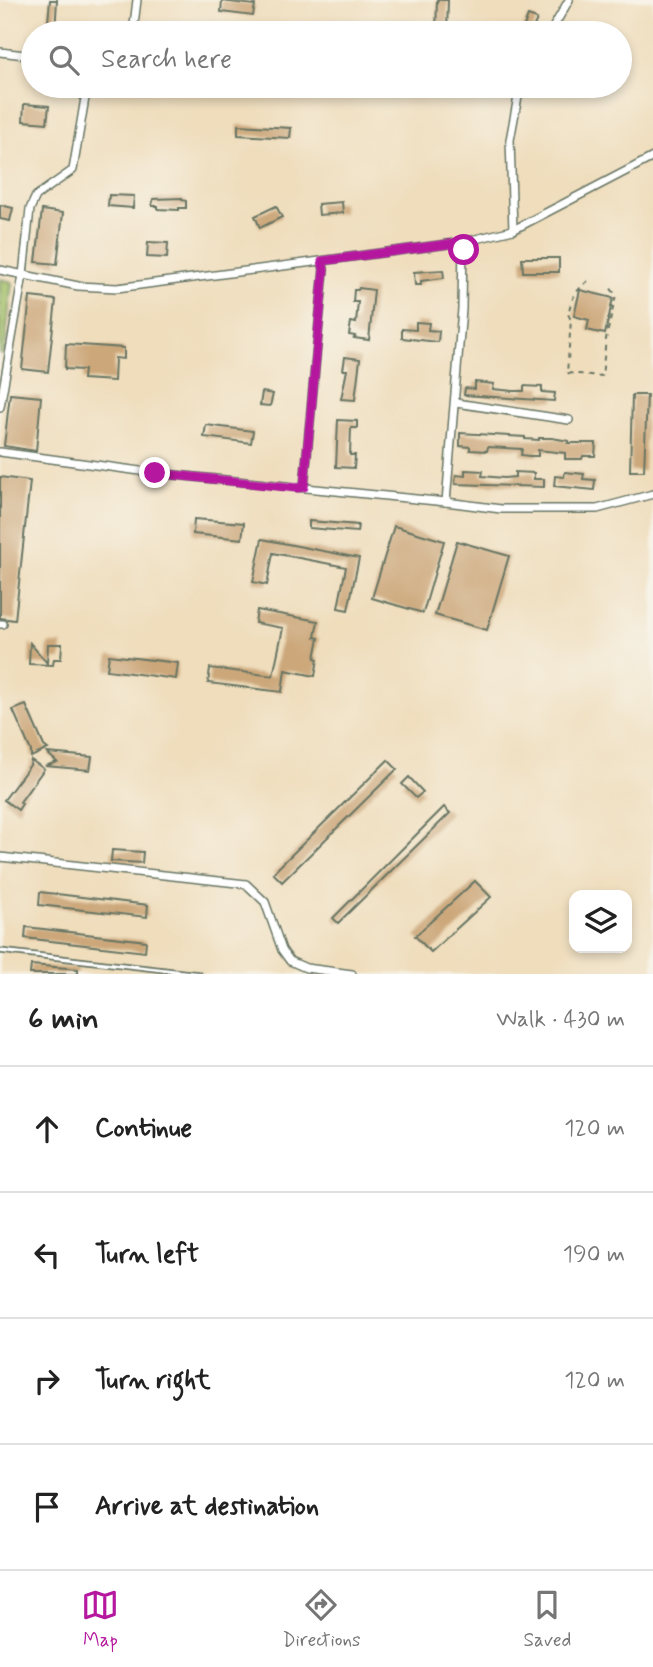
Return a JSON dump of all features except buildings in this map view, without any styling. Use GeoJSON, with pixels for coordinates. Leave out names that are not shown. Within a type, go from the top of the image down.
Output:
{"type":"FeatureCollection","features":[{"type":"Feature","properties":{"kind":"street"},"geometry":{"type":"LineString","coordinates":[[134,21],[136,0]]}},
{"type":"Feature","properties":{"kind":"street"},"geometry":{"type":"LineString","coordinates":[[557,21],[569,0]]}},
{"type":"Feature","properties":{"kind":"street"},"geometry":{"type":"LineString","coordinates":[[0,52],[21,55]]}},
{"type":"Feature","properties":{"kind":"street"},"geometry":{"type":"LineString","coordinates":[[0,407],[23,275],[30,209],[36,196],[73,170],[85,98]]}},
{"type":"Feature","properties":{"kind":"street"},"geometry":{"type":"LineString","coordinates":[[513,230],[509,140],[518,98]]}},
{"type":"Feature","properties":{"kind":"street"},"geometry":{"type":"LineString","coordinates":[[0,270],[78,286],[117,288],[463,242],[513,230],[653,157]]}},
{"type":"Feature","properties":{"kind":"street"},"geometry":{"type":"LineString","coordinates":[[446,502],[456,403],[463,242]]}},
{"type":"Feature","properties":{"kind":"street"},"geometry":{"type":"LineString","coordinates":[[304,487],[324,269],[322,261]]}},
{"type":"Feature","properties":{"kind":"street"},"geometry":{"type":"LineString","coordinates":[[456,403],[569,420]]}},
{"type":"Feature","properties":{"kind":"street"},"geometry":{"type":"LineString","coordinates":[[0,452],[155,473],[501,509],[597,509],[653,494]]}},
{"type":"Feature","properties":{"kind":"street"},"geometry":{"type":"LineString","coordinates":[[0,857],[246,884],[265,902],[282,950],[290,961],[306,968],[352,974]]}},
{"type":"Feature","properties":{"kind":"lane"},"geometry":{"type":"LineString","coordinates":[[0,951],[200,974]]}},
{"type":"Feature","properties":{"kind":"path"},"geometry":{"type":"LineString","coordinates":[[588,281],[575,291],[568,314],[571,320],[567,373],[602,376],[606,339],[616,295],[609,286]]}},
{"type":"Feature","properties":{"kind":"green space"},"geometry":{"type":"Polygon","coordinates":[[[0,279],[12,282],[4,355],[0,354],[0,279]]]}},
{"type":"Feature","properties":{"kind":"route"},"geometry":{"type":"LineString","coordinates":[[155,473],[304,487],[324,269],[322,261],[463,242],[464,250]]}}]}
